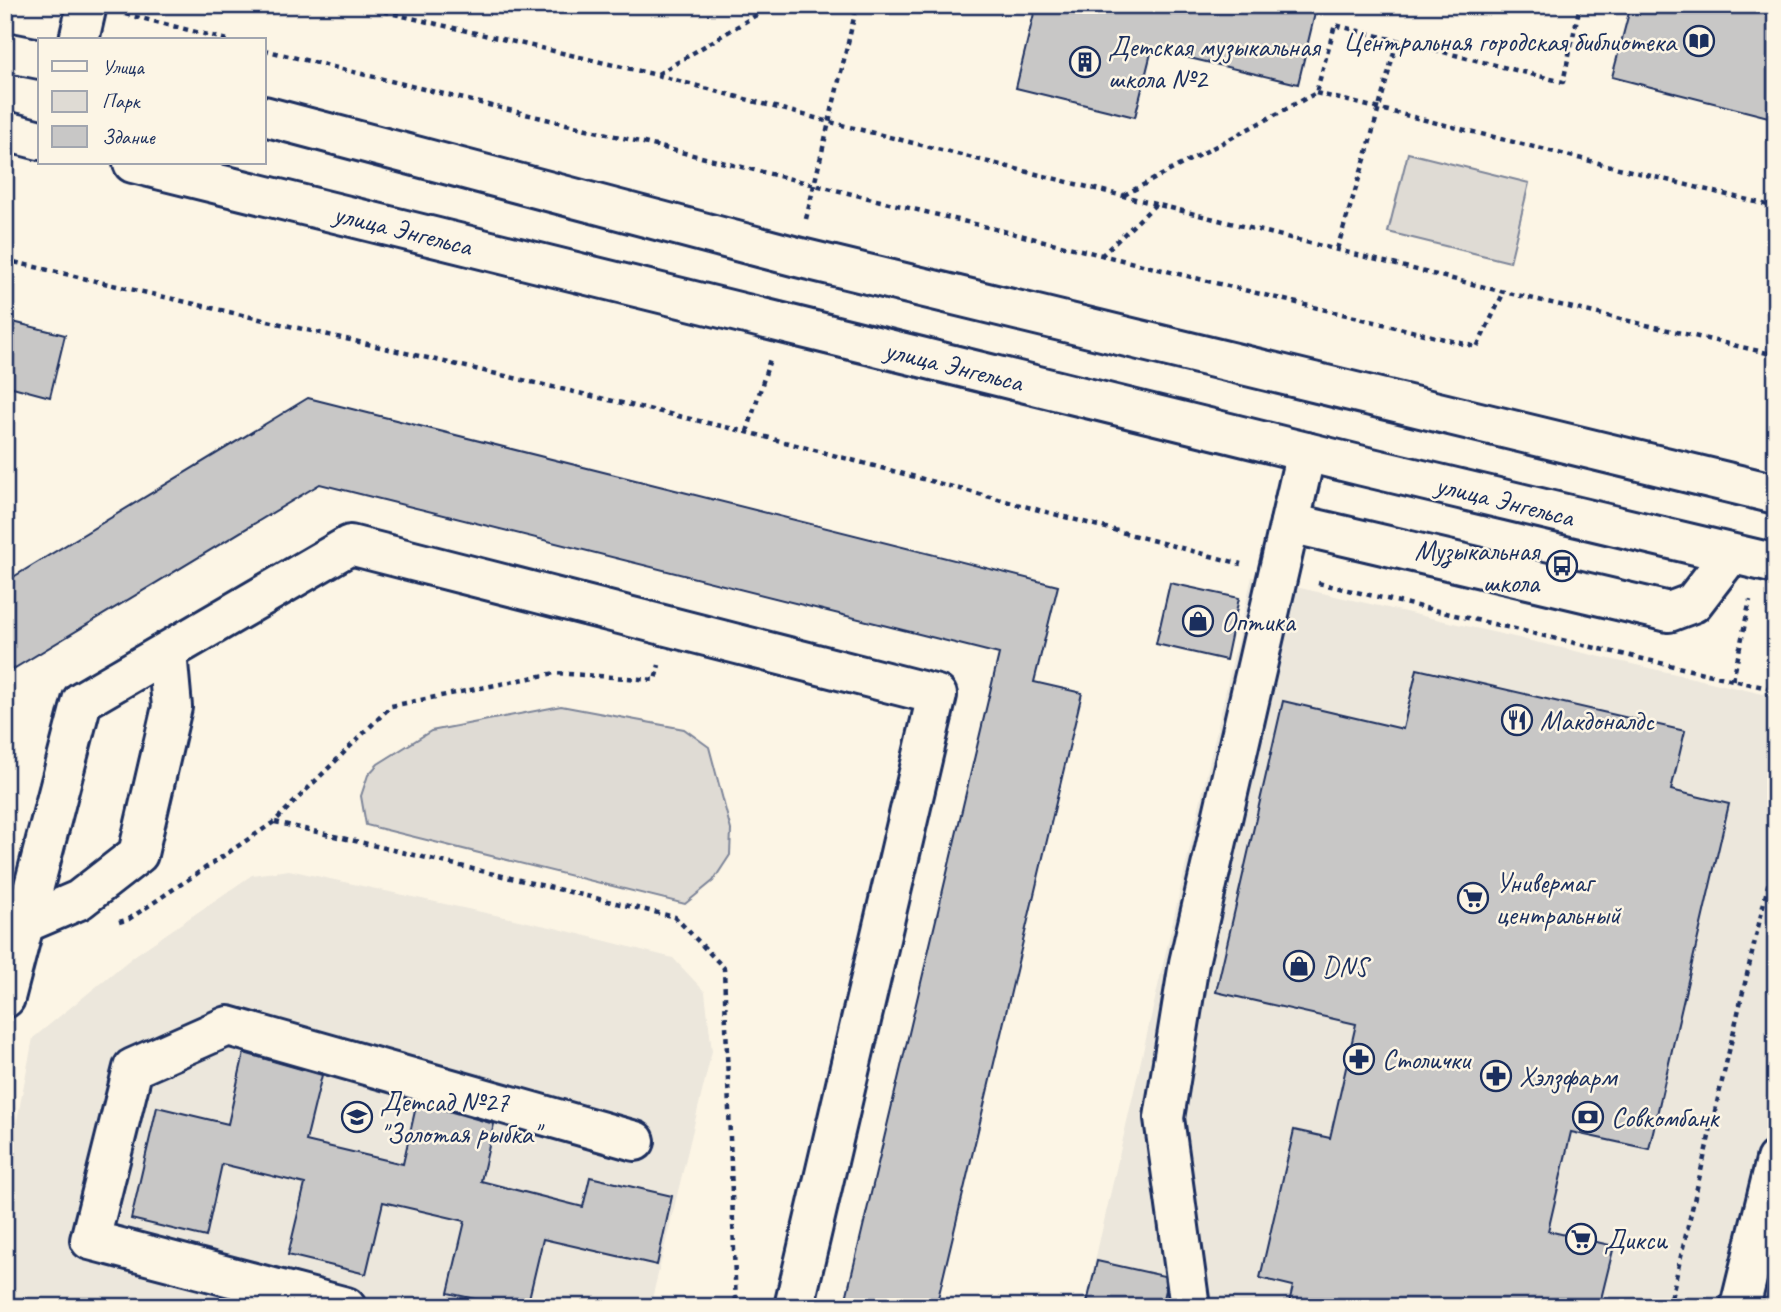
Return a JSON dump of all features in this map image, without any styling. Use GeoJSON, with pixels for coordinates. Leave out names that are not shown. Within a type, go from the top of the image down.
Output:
{"type":"FeatureCollection","features":[{"type":"Feature","properties":{"kind":"main road"},"geometry":{"type":"LineString","coordinates":[[80,38],[101,8]]}},
{"type":"Feature","properties":{"kind":"main road"},"geometry":{"type":"LineString","coordinates":[[5,52],[38,59]]}},
{"type":"Feature","properties":{"kind":"main road"},"geometry":{"type":"LineString","coordinates":[[266,117],[797,257],[1776,494]]}},
{"type":"Feature","properties":{"kind":"main road"},"geometry":{"type":"LineString","coordinates":[[5,131],[38,139]]}},
{"type":"Feature","properties":{"kind":"main road","name":"улица Энгельса"},"geometry":{"type":"LineString","coordinates":[[137,164],[1776,565]]}},
{"type":"Feature","properties":{"kind":"main road"},"geometry":{"type":"LineString","coordinates":[[1190,1307],[1164,1118],[1189,963],[1306,452]]}},
{"type":"Feature","properties":{"kind":"main road"},"geometry":{"type":"LineString","coordinates":[[1290,523],[1669,612],[1693,603],[1730,555]]}},
{"type":"Feature","properties":{"kind":"main road"},"geometry":{"type":"LineString","coordinates":[[5,998],[82,701],[350,545],[937,695],[794,1307]]}},
{"type":"Feature","properties":{"kind":"main road"},"geometry":{"type":"LineString","coordinates":[[25,923],[79,900],[138,854],[172,707],[167,652]]}},
{"type":"Feature","properties":{"kind":"main road"},"geometry":{"type":"LineString","coordinates":[[346,1307],[90,1240],[133,1068],[228,1026],[635,1141]]}},
{"type":"Feature","properties":{"kind":"main road"},"geometry":{"type":"LineString","coordinates":[[1740,1307],[1776,1160]]}},
{"type":"Feature","properties":{"kind":"path"},"geometry":{"type":"LineString","coordinates":[[355,5],[657,75],[830,122],[1504,292],[1776,355]]}},
{"type":"Feature","properties":{"kind":"path"},"geometry":{"type":"LineString","coordinates":[[657,75],[774,5]]}},
{"type":"Feature","properties":{"kind":"path"},"geometry":{"type":"LineString","coordinates":[[805,223],[857,5]]}},
{"type":"Feature","properties":{"kind":"path"},"geometry":{"type":"LineString","coordinates":[[1316,93],[1335,25],[1563,82],[1580,5]]}},
{"type":"Feature","properties":{"kind":"path"},"geometry":{"type":"LineString","coordinates":[[101,8],[220,38]]}},
{"type":"Feature","properties":{"kind":"path"},"geometry":{"type":"LineString","coordinates":[[1337,248],[1379,109],[1396,41]]}},
{"type":"Feature","properties":{"kind":"path"},"geometry":{"type":"LineString","coordinates":[[266,50],[814,187],[1477,347],[1504,292]]}},
{"type":"Feature","properties":{"kind":"path"},"geometry":{"type":"LineString","coordinates":[[1123,195],[1316,93],[1776,207]]}},
{"type":"Feature","properties":{"kind":"path"},"geometry":{"type":"LineString","coordinates":[[1101,257],[1156,204]]}},
{"type":"Feature","properties":{"kind":"path"},"geometry":{"type":"LineString","coordinates":[[5,260],[747,432],[1278,574],[1776,690]]}},
{"type":"Feature","properties":{"kind":"path"},"geometry":{"type":"LineString","coordinates":[[747,432],[771,354]]}},
{"type":"Feature","properties":{"kind":"path"},"geometry":{"type":"LineString","coordinates":[[1733,680],[1751,596]]}},
{"type":"Feature","properties":{"kind":"path"},"geometry":{"type":"LineString","coordinates":[[116,923],[129,919],[274,822],[391,706],[555,673],[655,680],[671,627]]}},
{"type":"Feature","properties":{"kind":"path"},"geometry":{"type":"LineString","coordinates":[[274,822],[675,917],[724,968],[736,1307]]}},
{"type":"Feature","properties":{"kind":"path"},"geometry":{"type":"LineString","coordinates":[[1669,1307],[1776,851]]}},
{"type":"Feature","properties":{"kind":"shaded area"},"geometry":{"type":"Polygon","coordinates":[[[1252,577],[1776,697],[1776,1307],[1090,1307],[1086,1300],[1252,577]]]}},
{"type":"Feature","properties":{"kind":"shaded area","name":"Детсад №27 \"Золотая рыбка\""},"geometry":{"type":"Polygon","coordinates":[[[289,870],[555,928],[673,958],[705,992],[712,1051],[650,1307],[5,1307],[5,1182],[33,1038],[134,956],[252,875],[289,870]]]}},
{"type":"Feature","properties":{"kind":"green space"},"geometry":{"type":"Polygon","coordinates":[[[1408,153],[1529,183],[1510,262],[1388,232],[1408,153]]]}},
{"type":"Feature","properties":{"kind":"green space"},"geometry":{"type":"Polygon","coordinates":[[[561,706],[684,729],[709,747],[731,830],[730,855],[713,881],[685,904],[366,825],[361,796],[368,775],[378,764],[431,731],[561,706]]]}},
{"type":"Feature","properties":{"kind":"building","name":"Детская музыкальная школа №2"},"geometry":{"type":"Polygon","coordinates":[[[1036,5],[1317,5],[1298,84],[1152,49],[1135,117],[1016,88],[1036,5]]]}},
{"type":"Feature","properties":{"kind":"building","name":"Центральная городская библиотека"},"geometry":{"type":"Polygon","coordinates":[[[1631,5],[1776,5],[1776,119],[1612,77],[1631,5]]]}},
{"type":"Feature","properties":{"kind":"building"},"geometry":{"type":"Polygon","coordinates":[[[5,320],[65,335],[50,397],[5,385],[5,320]]]}},
{"type":"Feature","properties":{"kind":"building"},"geometry":{"type":"Polygon","coordinates":[[[308,398],[1058,586],[1034,682],[1082,693],[936,1307],[844,1307],[999,654],[320,484],[5,674],[5,582],[308,398]]]}},
{"type":"Feature","properties":{"kind":"building","name":"Оптика"},"geometry":{"type":"Polygon","coordinates":[[[1170,583],[1239,598],[1226,660],[1156,644],[1170,583]]]}},
{"type":"Feature","properties":{"kind":"building","name":"Универмаг центральный"},"geometry":{"type":"Polygon","coordinates":[[[1417,669],[1685,731],[1671,790],[1729,804],[1649,1149],[1571,1132],[1548,1231],[1614,1246],[1599,1307],[1288,1307],[1293,1286],[1260,1278],[1294,1130],[1330,1138],[1356,1024],[1216,992],[1283,701],[1403,729],[1417,669]]]}},
{"type":"Feature","properties":{"kind":"building"},"geometry":{"type":"Polygon","coordinates":[[[244,1053],[322,1075],[306,1141],[403,1164],[417,1102],[494,1124],[481,1181],[583,1207],[590,1177],[672,1196],[657,1265],[543,1239],[527,1307],[511,1307],[448,1293],[465,1221],[383,1202],[366,1274],[288,1255],[305,1184],[222,1164],[206,1237],[131,1219],[157,1107],[228,1124],[244,1053]]]}},
{"type":"Feature","properties":{"kind":"building"},"geometry":{"type":"Polygon","coordinates":[[[1097,1261],[1164,1276],[1166,1290],[1162,1307],[1086,1307],[1097,1261]]]}},
{"type":"Feature","properties":{"kind":"place","name":"Центральная городская библиотека"},"geometry":{"type":"Point","coordinates":[1699,41]}},
{"type":"Feature","properties":{"kind":"place","name":"Детская музыкальная школа №2"},"geometry":{"type":"Point","coordinates":[1085,62]}},
{"type":"Feature","properties":{"kind":"place","name":"Музыкальная школа"},"geometry":{"type":"Point","coordinates":[1562,566]}},
{"type":"Feature","properties":{"kind":"place","name":"Оптика"},"geometry":{"type":"Point","coordinates":[1198,621]}},
{"type":"Feature","properties":{"kind":"place","name":"Макдоналдс"},"geometry":{"type":"Point","coordinates":[1517,720]}},
{"type":"Feature","properties":{"kind":"place","name":"Универмаг центральный"},"geometry":{"type":"Point","coordinates":[1473,898]}},
{"type":"Feature","properties":{"kind":"place","name":"DNS"},"geometry":{"type":"Point","coordinates":[1299,966]}},
{"type":"Feature","properties":{"kind":"place","name":"Столички"},"geometry":{"type":"Point","coordinates":[1359,1059]}},
{"type":"Feature","properties":{"kind":"place","name":"Хэлзфарм"},"geometry":{"type":"Point","coordinates":[1496,1076]}},
{"type":"Feature","properties":{"kind":"place","name":"Детсад №27 \"Золотая рыбка\""},"geometry":{"type":"Point","coordinates":[357,1117]}},
{"type":"Feature","properties":{"kind":"place","name":"Совкомбанк"},"geometry":{"type":"Point","coordinates":[1588,1117]}},
{"type":"Feature","properties":{"kind":"place","name":"Дикси"},"geometry":{"type":"Point","coordinates":[1581,1239]}}]}
